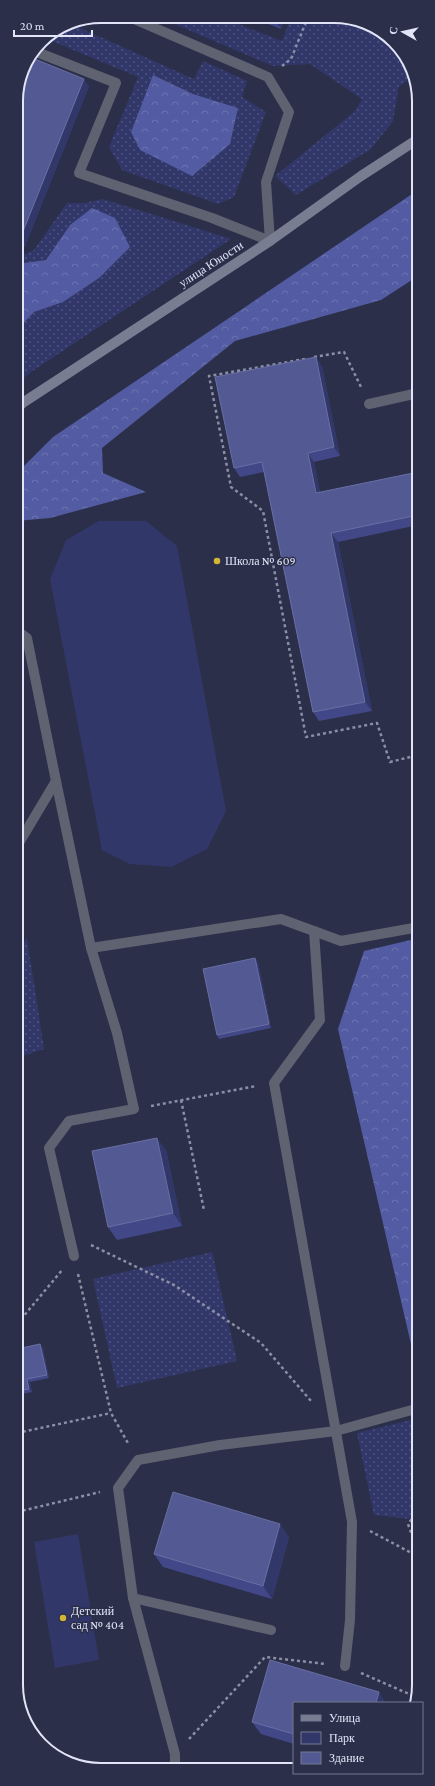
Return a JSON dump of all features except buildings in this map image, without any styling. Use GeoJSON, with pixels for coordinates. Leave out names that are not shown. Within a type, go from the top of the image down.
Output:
{"type":"FeatureCollection","features":[{"type":"Feature","properties":{"kind":"street","name":"улица Юности"},"geometry":{"type":"LineString","coordinates":[[23,404],[270,240],[361,176],[412,143]]}},
{"type":"Feature","properties":{"kind":"lane"},"geometry":{"type":"LineString","coordinates":[[39,53],[116,84],[79,173],[212,218],[270,240],[266,182],[288,112],[268,77],[143,23]]}},
{"type":"Feature","properties":{"kind":"lane"},"geometry":{"type":"LineString","coordinates":[[369,404],[412,394]]}},
{"type":"Feature","properties":{"kind":"lane"},"geometry":{"type":"LineString","coordinates":[[23,635],[27,638],[92,948],[117,1033],[134,1109],[69,1121],[48,1148],[74,1256]]}},
{"type":"Feature","properties":{"kind":"lane"},"geometry":{"type":"LineString","coordinates":[[23,836],[56,781]]}},
{"type":"Feature","properties":{"kind":"lane"},"geometry":{"type":"LineString","coordinates":[[92,948],[281,919],[341,941],[412,928]]}},
{"type":"Feature","properties":{"kind":"lane"},"geometry":{"type":"LineString","coordinates":[[314,931],[320,1020],[274,1082],[352,1522],[350,1620],[345,1666]]}},
{"type":"Feature","properties":{"kind":"lane"},"geometry":{"type":"LineString","coordinates":[[175,1763],[176,1754],[133,1598],[118,1488],[138,1460],[220,1445],[336,1431],[412,1410]]}},
{"type":"Feature","properties":{"kind":"lane"},"geometry":{"type":"LineString","coordinates":[[133,1598],[271,1630]]}},
{"type":"Feature","properties":{"kind":"path"},"geometry":{"type":"LineString","coordinates":[[268,77],[291,59],[306,23]]}},
{"type":"Feature","properties":{"kind":"path"},"geometry":{"type":"LineString","coordinates":[[369,404],[344,352],[209,376],[231,487],[263,510],[306,737],[377,722],[390,762],[412,756]]}},
{"type":"Feature","properties":{"kind":"path"},"geometry":{"type":"LineString","coordinates":[[134,1109],[274,1082]]}},
{"type":"Feature","properties":{"kind":"path"},"geometry":{"type":"LineString","coordinates":[[181,1100],[204,1210]]}},
{"type":"Feature","properties":{"kind":"path"},"geometry":{"type":"LineString","coordinates":[[69,1234],[174,1285],[261,1342],[316,1407]]}},
{"type":"Feature","properties":{"kind":"path"},"geometry":{"type":"LineString","coordinates":[[23,1317],[74,1256]]}},
{"type":"Feature","properties":{"kind":"path"},"geometry":{"type":"LineString","coordinates":[[74,1256],[111,1413],[138,1460]]}},
{"type":"Feature","properties":{"kind":"path"},"geometry":{"type":"LineString","coordinates":[[23,1432],[111,1413]]}},
{"type":"Feature","properties":{"kind":"path"},"geometry":{"type":"LineString","coordinates":[[23,1511],[118,1488]]}},
{"type":"Feature","properties":{"kind":"path"},"geometry":{"type":"LineString","coordinates":[[412,1519],[408,1524],[412,1536]]}},
{"type":"Feature","properties":{"kind":"path"},"geometry":{"type":"LineString","coordinates":[[352,1522],[412,1552]]}},
{"type":"Feature","properties":{"kind":"path"},"geometry":{"type":"LineString","coordinates":[[176,1754],[265,1657],[345,1666],[411,1695]]}},
{"type":"Feature","properties":{"kind":"green space"},"geometry":{"type":"Polygon","coordinates":[[[172,23],[236,23],[282,41],[289,23],[349,24],[373,33],[382,39],[383,52],[394,52],[402,62],[409,80],[399,86],[393,121],[371,149],[296,195],[275,176],[354,112],[362,99],[310,64],[273,66],[172,23]]]}},
{"type":"Feature","properties":{"kind":"green space"},"geometry":{"type":"Polygon","coordinates":[[[80,26],[80,28],[194,79],[203,61],[247,81],[242,97],[266,112],[234,197],[218,204],[122,170],[109,147],[138,77],[52,41],[62,33],[80,26]],[[153,75],[230,144],[238,108],[193,94],[153,75]]]}},
{"type":"Feature","properties":{"kind":"green space"},"geometry":{"type":"Polygon","coordinates":[[[153,75],[193,94],[238,108],[230,144],[192,176],[140,150],[131,132],[153,75]]]}},
{"type":"Feature","properties":{"kind":"green space"},"geometry":{"type":"Polygon","coordinates":[[[412,194],[412,280],[381,300],[235,341],[102,448],[103,473],[146,492],[50,518],[23,520],[23,467],[53,437],[412,194]]]}},
{"type":"Feature","properties":{"kind":"green space"},"geometry":{"type":"Polygon","coordinates":[[[103,199],[231,239],[23,378],[23,324],[34,312],[63,302],[70,225],[46,260],[23,263],[23,254],[34,250],[67,203],[84,203],[103,199]]]}},
{"type":"Feature","properties":{"kind":"green space"},"geometry":{"type":"Polygon","coordinates":[[[92,208],[115,218],[130,247],[99,278],[63,302],[34,312],[23,324],[23,263],[46,260],[70,225],[92,208]]]}},
{"type":"Feature","properties":{"kind":"green space"},"geometry":{"type":"Polygon","coordinates":[[[99,521],[146,521],[177,546],[226,811],[207,849],[171,867],[130,864],[102,850],[50,579],[66,540],[99,521]]]}},
{"type":"Feature","properties":{"kind":"green space"},"geometry":{"type":"Polygon","coordinates":[[[27,938],[44,1049],[23,1056],[23,944],[27,938]]]}},
{"type":"Feature","properties":{"kind":"green space"},"geometry":{"type":"Polygon","coordinates":[[[412,940],[412,1348],[338,1029],[364,951],[412,940]]]}},
{"type":"Feature","properties":{"kind":"green space"},"geometry":{"type":"Polygon","coordinates":[[[212,1252],[237,1361],[117,1388],[93,1279],[212,1252]]]}},
{"type":"Feature","properties":{"kind":"green space"},"geometry":{"type":"Polygon","coordinates":[[[412,1420],[412,1519],[374,1515],[357,1433],[412,1420]]]}},
{"type":"Feature","properties":{"kind":"green space"},"geometry":{"type":"Polygon","coordinates":[[[78,1534],[99,1660],[55,1668],[34,1542],[78,1534]]]}},
{"type":"Feature","properties":{"kind":"place","name":"Школа № 609"},"geometry":{"type":"Point","coordinates":[217,561]}},
{"type":"Feature","properties":{"kind":"place","name":"Детский сад № 404"},"geometry":{"type":"Point","coordinates":[63,1618]}}]}
